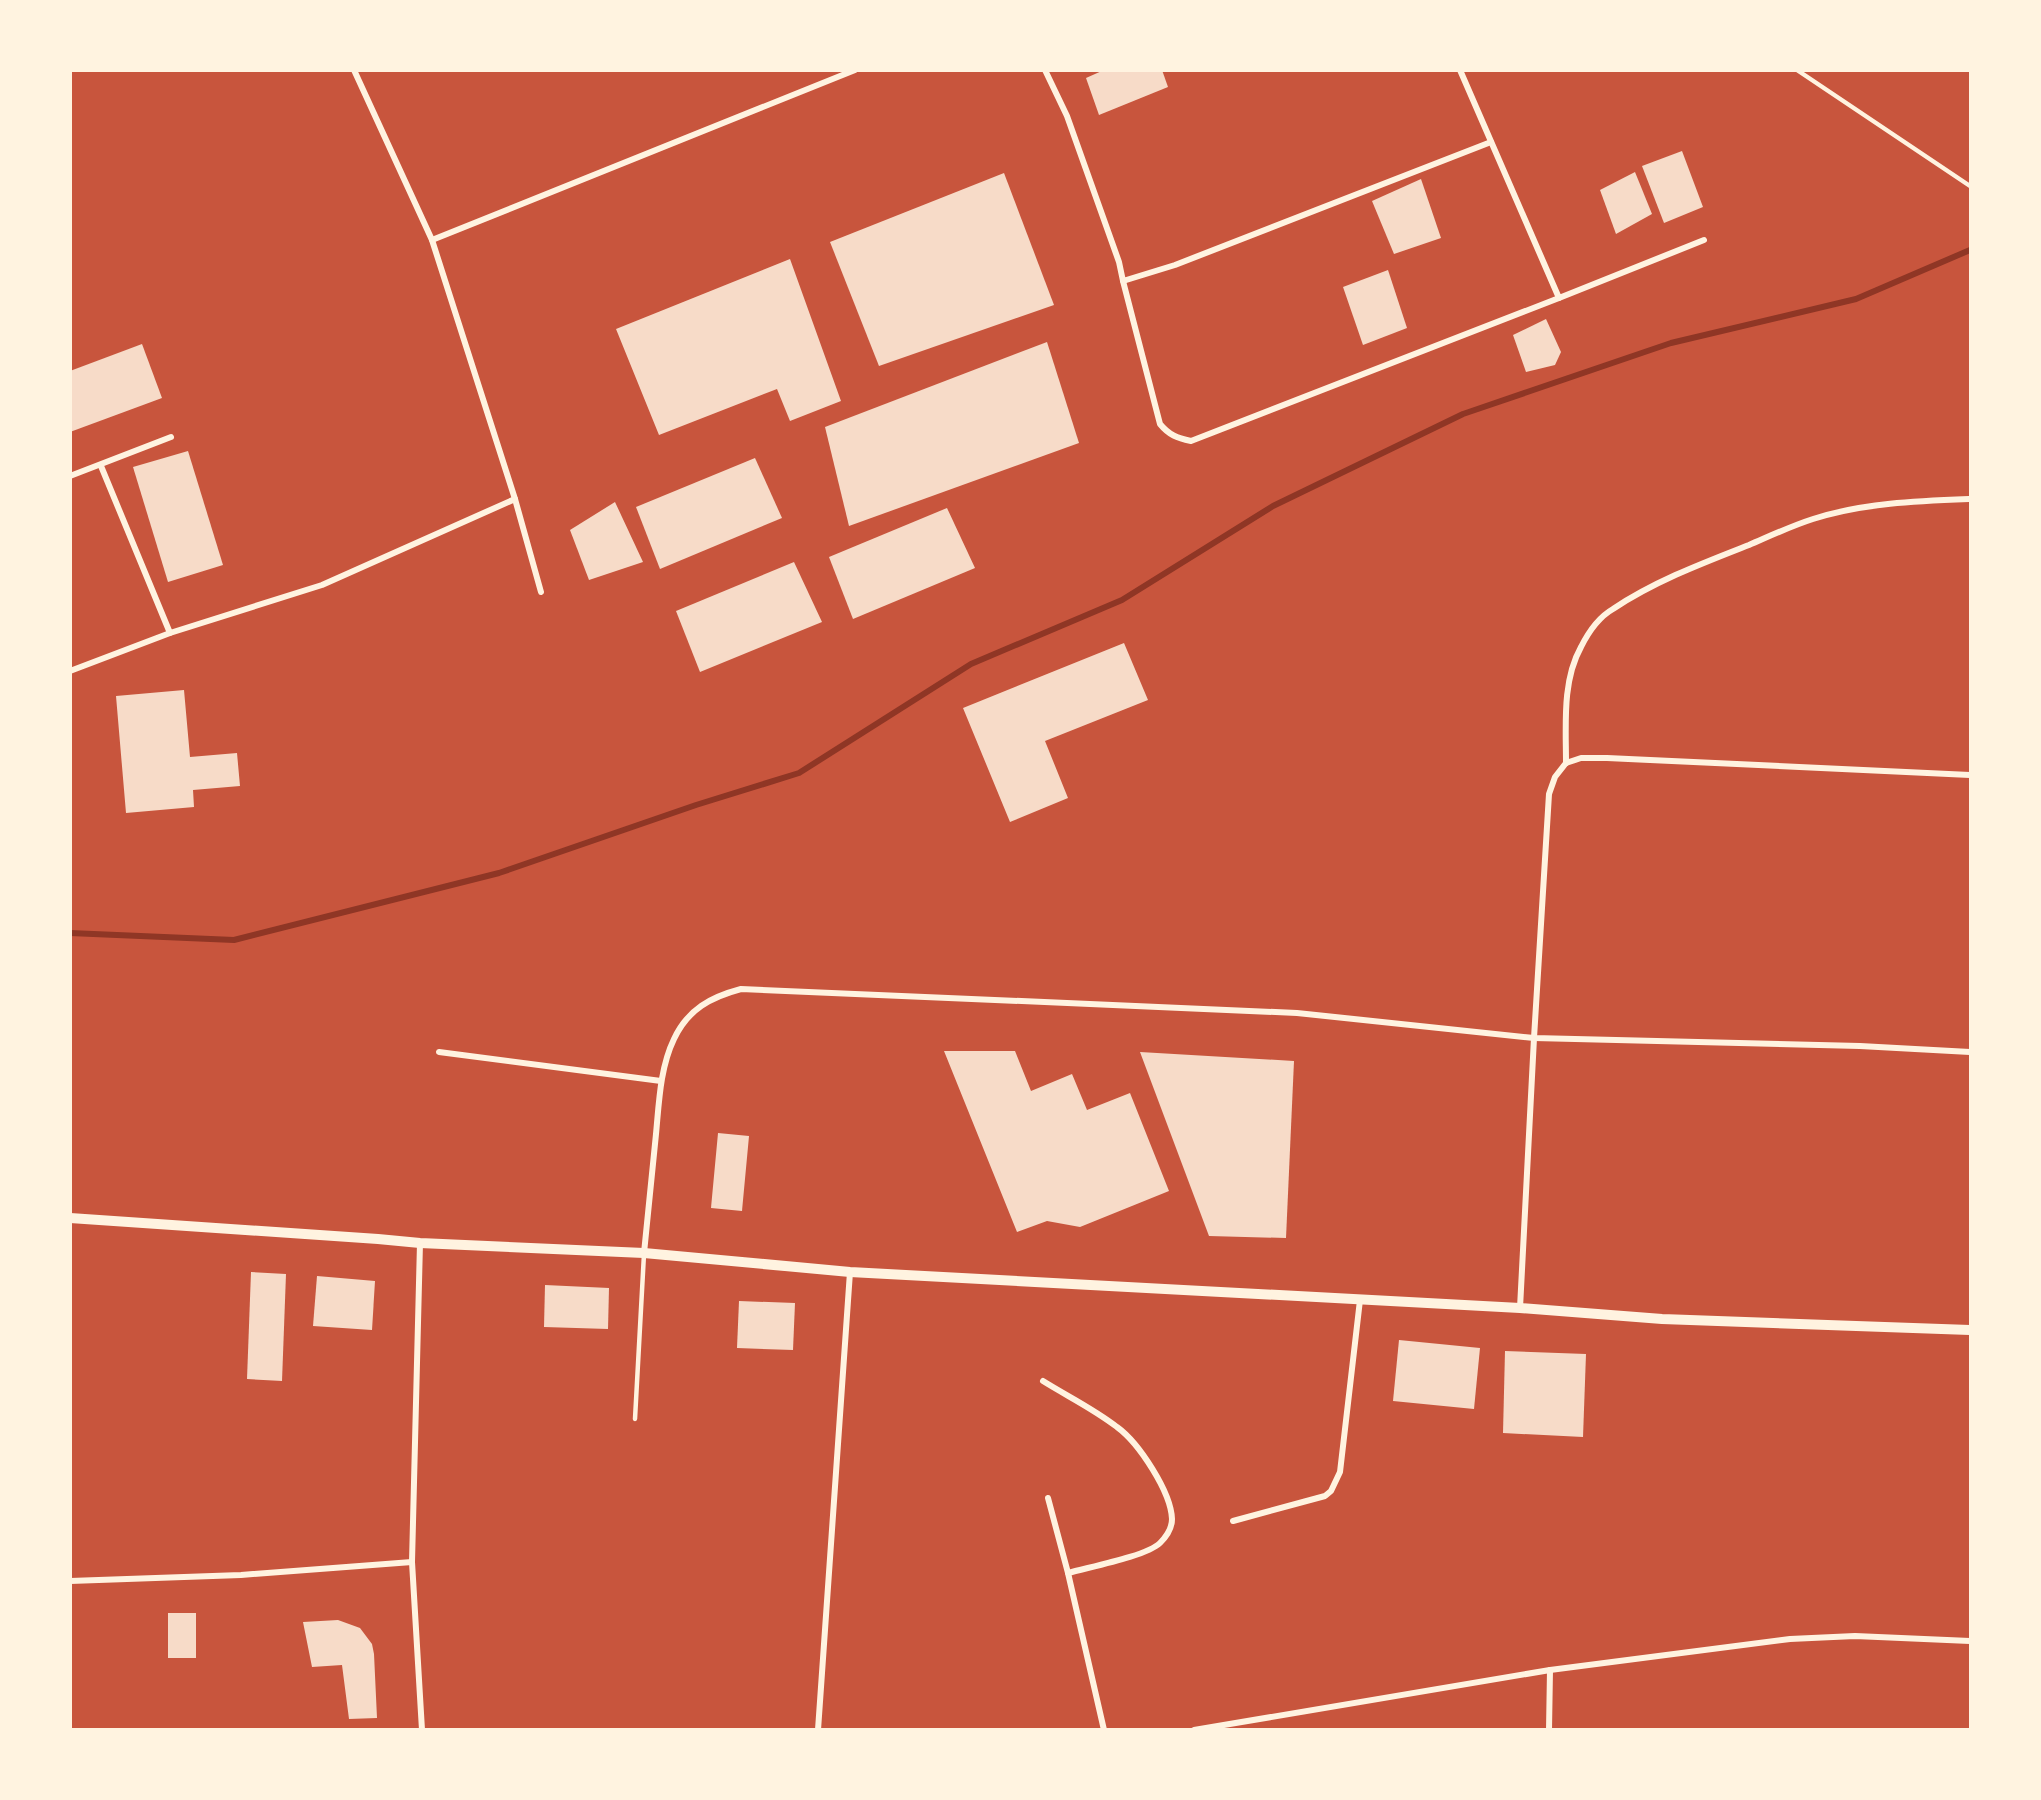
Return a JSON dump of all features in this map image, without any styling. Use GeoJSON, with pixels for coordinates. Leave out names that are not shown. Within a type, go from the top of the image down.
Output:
{"type":"FeatureCollection","features":[{"type":"Feature","properties":{"kind":"street"},"geometry":{"type":"LineString","coordinates":[[354,70],[432,240],[515,499],[541,592]]}},
{"type":"Feature","properties":{"kind":"street"},"geometry":{"type":"LineString","coordinates":[[432,240],[855,70]]}},
{"type":"Feature","properties":{"kind":"street"},"geometry":{"type":"LineString","coordinates":[[1045,70],[1067,116],[1119,262],[1160,424],[1166,432],[1178,438],[1191,441],[1704,240]]}},
{"type":"Feature","properties":{"kind":"street"},"geometry":{"type":"LineString","coordinates":[[1460,70],[1559,298]]}},
{"type":"Feature","properties":{"kind":"street"},"geometry":{"type":"LineString","coordinates":[[1123,281],[1175,265],[1491,142]]}},
{"type":"Feature","properties":{"kind":"street"},"geometry":{"type":"LineString","coordinates":[[70,476],[101,466],[171,437]]}},
{"type":"Feature","properties":{"kind":"street"},"geometry":{"type":"LineString","coordinates":[[101,466],[170,633]]}},
{"type":"Feature","properties":{"kind":"street"},"geometry":{"type":"LineString","coordinates":[[70,671],[170,633],[322,585],[515,499]]}},
{"type":"Feature","properties":{"kind":"street"},"geometry":{"type":"LineString","coordinates":[[1566,763],[1567,705],[1571,672],[1580,648],[1592,628],[1611,609],[1683,571],[1813,519],[1910,501],[1971,499]]}},
{"type":"Feature","properties":{"kind":"street"},"geometry":{"type":"LineString","coordinates":[[1520,1308],[1533,1038],[1550,794],[1555,777],[1566,763],[1581,758],[1607,758],[1971,775]]}},
{"type":"Feature","properties":{"kind":"street"},"geometry":{"type":"LineString","coordinates":[[644,1253],[662,1081],[674,1039],[700,1006],[716,996],[741,989],[1297,1013],[1533,1038],[1860,1046],[1971,1052]]}},
{"type":"Feature","properties":{"kind":"street"},"geometry":{"type":"LineString","coordinates":[[439,1052],[662,1081]]}},
{"type":"Feature","properties":{"kind":"street"},"geometry":{"type":"LineString","coordinates":[[70,1218],[420,1243],[644,1253],[850,1272],[1520,1308],[1662,1319],[1971,1330]]}},
{"type":"Feature","properties":{"kind":"street"},"geometry":{"type":"LineString","coordinates":[[420,1243],[412,1562],[422,1730]]}},
{"type":"Feature","properties":{"kind":"street"},"geometry":{"type":"LineString","coordinates":[[818,1730],[850,1272]]}},
{"type":"Feature","properties":{"kind":"street"},"geometry":{"type":"LineString","coordinates":[[1233,1521],[1325,1496],[1331,1491],[1340,1472],[1360,1300]]}},
{"type":"Feature","properties":{"kind":"street"},"geometry":{"type":"LineString","coordinates":[[1043,1381],[1118,1427],[1140,1451],[1162,1484],[1172,1519],[1169,1532],[1158,1545],[1144,1552],[1068,1573]]}},
{"type":"Feature","properties":{"kind":"street"},"geometry":{"type":"LineString","coordinates":[[1048,1498],[1068,1573],[1104,1730]]}},
{"type":"Feature","properties":{"kind":"street"},"geometry":{"type":"LineString","coordinates":[[70,1581],[241,1575],[412,1562]]}},
{"type":"Feature","properties":{"kind":"street"},"geometry":{"type":"LineString","coordinates":[[1194,1730],[1550,1670],[1662,1654],[1819,1637],[1971,1641]]}},
{"type":"Feature","properties":{"kind":"street"},"geometry":{"type":"LineString","coordinates":[[1549,1730],[1550,1670]]}},
{"type":"Feature","properties":{"kind":"lane"},"geometry":{"type":"LineString","coordinates":[[1797,70],[1971,186]]}},
{"type":"Feature","properties":{"kind":"lane"},"geometry":{"type":"LineString","coordinates":[[635,1419],[644,1253]]}},
{"type":"Feature","properties":{"kind":"building"},"geometry":{"type":"Polygon","coordinates":[[[1104,70],[1162,70],[1168,87],[1099,115],[1086,78],[1104,70]]]}},
{"type":"Feature","properties":{"kind":"building"},"geometry":{"type":"Polygon","coordinates":[[[1682,151],[1703,207],[1664,223],[1642,166],[1682,151]]]}},
{"type":"Feature","properties":{"kind":"building"},"geometry":{"type":"Polygon","coordinates":[[[1635,172],[1652,214],[1616,234],[1600,190],[1635,172]]]}},
{"type":"Feature","properties":{"kind":"building"},"geometry":{"type":"Polygon","coordinates":[[[1004,173],[1054,305],[879,366],[830,242],[1004,173]]]}},
{"type":"Feature","properties":{"kind":"building"},"geometry":{"type":"Polygon","coordinates":[[[1421,179],[1441,238],[1394,254],[1372,201],[1421,179]]]}},
{"type":"Feature","properties":{"kind":"building"},"geometry":{"type":"Polygon","coordinates":[[[790,259],[841,401],[790,421],[777,389],[659,435],[616,329],[790,259]]]}},
{"type":"Feature","properties":{"kind":"building"},"geometry":{"type":"Polygon","coordinates":[[[1388,270],[1407,328],[1363,345],[1343,287],[1388,270]]]}},
{"type":"Feature","properties":{"kind":"building"},"geometry":{"type":"Polygon","coordinates":[[[1546,319],[1561,352],[1555,365],[1526,372],[1513,335],[1546,319]]]}},
{"type":"Feature","properties":{"kind":"building"},"geometry":{"type":"Polygon","coordinates":[[[1047,342],[1079,443],[849,526],[825,427],[1047,342]]]}},
{"type":"Feature","properties":{"kind":"building"},"geometry":{"type":"Polygon","coordinates":[[[142,344],[162,398],[70,432],[70,371],[142,344]]]}},
{"type":"Feature","properties":{"kind":"building"},"geometry":{"type":"Polygon","coordinates":[[[188,451],[223,565],[168,582],[133,467],[188,451]]]}},
{"type":"Feature","properties":{"kind":"building"},"geometry":{"type":"Polygon","coordinates":[[[755,458],[782,518],[660,569],[636,507],[755,458]]]}},
{"type":"Feature","properties":{"kind":"building"},"geometry":{"type":"Polygon","coordinates":[[[615,502],[643,562],[589,580],[570,530],[615,502]]]}},
{"type":"Feature","properties":{"kind":"building"},"geometry":{"type":"Polygon","coordinates":[[[947,508],[975,568],[853,619],[829,557],[947,508]]]}},
{"type":"Feature","properties":{"kind":"building"},"geometry":{"type":"Polygon","coordinates":[[[794,562],[822,622],[700,672],[676,611],[794,562]]]}},
{"type":"Feature","properties":{"kind":"building"},"geometry":{"type":"Polygon","coordinates":[[[1124,643],[1148,700],[1045,741],[1068,798],[1010,822],[963,708],[1124,643]]]}},
{"type":"Feature","properties":{"kind":"building"},"geometry":{"type":"Polygon","coordinates":[[[184,690],[190,757],[237,753],[240,786],[193,790],[194,807],[126,813],[116,696],[184,690]]]}},
{"type":"Feature","properties":{"kind":"building"},"geometry":{"type":"Polygon","coordinates":[[[944,1051],[1015,1051],[1031,1091],[1072,1074],[1087,1110],[1130,1093],[1169,1191],[1080,1227],[1047,1221],[1017,1232],[944,1051]]]}},
{"type":"Feature","properties":{"kind":"building"},"geometry":{"type":"Polygon","coordinates":[[[1140,1052],[1294,1061],[1286,1238],[1209,1236],[1140,1052]]]}},
{"type":"Feature","properties":{"kind":"building"},"geometry":{"type":"Polygon","coordinates":[[[718,1133],[749,1136],[742,1211],[711,1208],[718,1133]]]}},
{"type":"Feature","properties":{"kind":"building"},"geometry":{"type":"Polygon","coordinates":[[[251,1272],[286,1274],[282,1381],[247,1379],[251,1272]]]}},
{"type":"Feature","properties":{"kind":"building"},"geometry":{"type":"Polygon","coordinates":[[[317,1276],[375,1281],[372,1330],[313,1326],[317,1276]]]}},
{"type":"Feature","properties":{"kind":"building"},"geometry":{"type":"Polygon","coordinates":[[[545,1285],[609,1288],[608,1329],[544,1327],[545,1285]]]}},
{"type":"Feature","properties":{"kind":"building"},"geometry":{"type":"Polygon","coordinates":[[[739,1301],[795,1303],[793,1350],[737,1348],[739,1301]]]}},
{"type":"Feature","properties":{"kind":"building"},"geometry":{"type":"Polygon","coordinates":[[[1399,1340],[1480,1348],[1474,1409],[1393,1401],[1399,1340]]]}},
{"type":"Feature","properties":{"kind":"building"},"geometry":{"type":"Polygon","coordinates":[[[1505,1351],[1586,1354],[1583,1437],[1503,1433],[1505,1351]]]}},
{"type":"Feature","properties":{"kind":"building"},"geometry":{"type":"Polygon","coordinates":[[[168,1613],[196,1613],[196,1658],[168,1658],[168,1613]]]}},
{"type":"Feature","properties":{"kind":"building"},"geometry":{"type":"Polygon","coordinates":[[[338,1620],[360,1628],[372,1644],[377,1718],[349,1719],[342,1665],[312,1667],[303,1622],[338,1620]]]}},
{"type":"Feature","properties":{"kind":"waterway"},"geometry":{"type":"LineString","coordinates":[[70,933],[234,940],[499,873],[696,805],[799,773],[971,664],[1122,600],[1273,506],[1463,414],[1671,343],[1856,299],[1970,250]]}}]}
